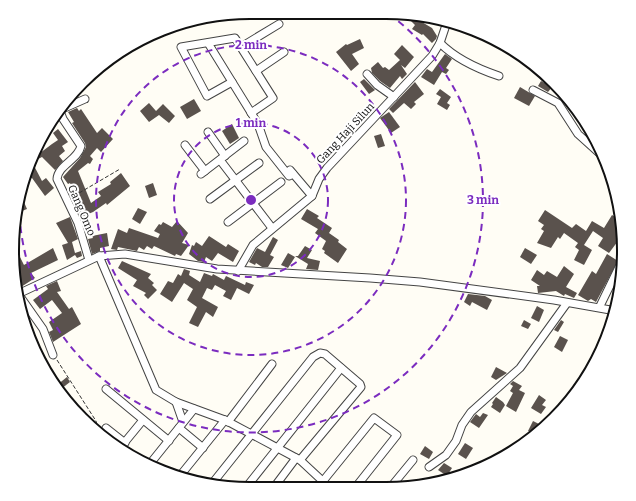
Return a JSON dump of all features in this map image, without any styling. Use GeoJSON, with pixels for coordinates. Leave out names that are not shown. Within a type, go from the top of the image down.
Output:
{"type":"FeatureCollection","features":[{"type":"Feature","properties":{"kind":"street"},"geometry":{"type":"LineString","coordinates":[[241,47],[279,24]]}},
{"type":"Feature","properties":{"kind":"street","name":"Gang Haji Silun"},"geometry":{"type":"LineString","coordinates":[[238,271],[250,248],[312,196],[319,179],[327,168],[432,56],[440,43],[445,27]]}},
{"type":"Feature","properties":{"kind":"street"},"geometry":{"type":"LineString","coordinates":[[232,82],[207,96],[181,47],[235,38],[274,98],[251,113]]}},
{"type":"Feature","properties":{"kind":"street"},"geometry":{"type":"LineString","coordinates":[[208,43],[258,124],[266,147],[293,174],[312,196]]}},
{"type":"Feature","properties":{"kind":"street"},"geometry":{"type":"LineString","coordinates":[[440,43],[458,57],[485,71],[499,76]]}},
{"type":"Feature","properties":{"kind":"street"},"geometry":{"type":"LineString","coordinates":[[256,70],[284,52]]}},
{"type":"Feature","properties":{"kind":"street"},"geometry":{"type":"LineString","coordinates":[[368,74],[377,85],[394,97]]}},
{"type":"Feature","properties":{"kind":"street"},"geometry":{"type":"LineString","coordinates":[[533,90],[558,103],[578,134],[593,147]]}},
{"type":"Feature","properties":{"kind":"street"},"geometry":{"type":"LineString","coordinates":[[70,106],[85,99]]}},
{"type":"Feature","properties":{"kind":"street","name":"Gang Omo"},"geometry":{"type":"LineString","coordinates":[[62,117],[81,146],[78,153],[57,177],[82,234],[88,260]]}},
{"type":"Feature","properties":{"kind":"street"},"geometry":{"type":"LineString","coordinates":[[208,132],[236,180],[272,228]]}},
{"type":"Feature","properties":{"kind":"street"},"geometry":{"type":"LineString","coordinates":[[185,145],[203,173],[244,142]]}},
{"type":"Feature","properties":{"kind":"street"},"geometry":{"type":"LineString","coordinates":[[210,199],[259,163]]}},
{"type":"Feature","properties":{"kind":"street"},"geometry":{"type":"LineString","coordinates":[[228,222],[281,182]]}},
{"type":"Feature","properties":{"kind":"street"},"geometry":{"type":"LineString","coordinates":[[22,291],[99,256],[125,254],[238,271],[420,282],[609,308]]}},
{"type":"Feature","properties":{"kind":"street"},"geometry":{"type":"LineString","coordinates":[[99,256],[155,388],[162,395],[176,402],[226,421],[298,459],[323,481],[374,418],[397,435],[360,482]]}},
{"type":"Feature","properties":{"kind":"street"},"geometry":{"type":"LineString","coordinates":[[600,306],[616,273]]}},
{"type":"Feature","properties":{"kind":"street"},"geometry":{"type":"LineString","coordinates":[[429,467],[446,455],[456,441],[462,425],[472,412],[520,368],[567,303]]}},
{"type":"Feature","properties":{"kind":"street"},"geometry":{"type":"LineString","coordinates":[[25,304],[42,329],[54,354]]}},
{"type":"Feature","properties":{"kind":"street"},"geometry":{"type":"LineString","coordinates":[[215,479],[317,354],[324,354],[360,384],[361,387],[278,482]]}},
{"type":"Feature","properties":{"kind":"street"},"geometry":{"type":"LineString","coordinates":[[184,472],[272,364]]}},
{"type":"Feature","properties":{"kind":"street"},"geometry":{"type":"LineString","coordinates":[[250,482],[341,368]]}},
{"type":"Feature","properties":{"kind":"street"},"geometry":{"type":"LineString","coordinates":[[106,389],[169,441]]}},
{"type":"Feature","properties":{"kind":"street"},"geometry":{"type":"LineString","coordinates":[[176,402],[181,425],[203,448]]}},
{"type":"Feature","properties":{"kind":"street"},"geometry":{"type":"LineString","coordinates":[[154,460],[194,409]]}},
{"type":"Feature","properties":{"kind":"street"},"geometry":{"type":"LineString","coordinates":[[124,444],[143,420]]}},
{"type":"Feature","properties":{"kind":"street"},"geometry":{"type":"LineString","coordinates":[[106,428],[116,438]]}},
{"type":"Feature","properties":{"kind":"street"},"geometry":{"type":"LineString","coordinates":[[395,482],[413,460]]}},
{"type":"Feature","properties":{"kind":"path"},"geometry":{"type":"LineString","coordinates":[[68,200],[120,169]]}},
{"type":"Feature","properties":{"kind":"path"},"geometry":{"type":"LineString","coordinates":[[54,354],[96,423]]}},
{"type":"Feature","properties":{"kind":"building"},"geometry":{"type":"Polygon","coordinates":[[[410,20],[421,22],[432,28],[437,36],[436,39],[432,43],[423,34],[422,35],[412,29],[415,25],[410,20]]]}},
{"type":"Feature","properties":{"kind":"building"},"geometry":{"type":"Polygon","coordinates":[[[360,39],[364,48],[352,54],[359,64],[351,71],[336,52],[346,44],[347,45],[360,39]]]}},
{"type":"Feature","properties":{"kind":"building"},"geometry":{"type":"Polygon","coordinates":[[[402,45],[414,57],[405,68],[401,65],[407,74],[402,79],[400,76],[390,88],[372,73],[371,68],[378,62],[383,68],[385,67],[389,70],[400,60],[394,54],[402,45]]]}},
{"type":"Feature","properties":{"kind":"building"},"geometry":{"type":"Polygon","coordinates":[[[445,54],[452,59],[446,68],[449,70],[446,74],[442,72],[434,85],[421,77],[427,69],[432,72],[445,54]]]}},
{"type":"Feature","properties":{"kind":"building"},"geometry":{"type":"Polygon","coordinates":[[[364,79],[375,90],[369,94],[360,82],[364,79]]]}},
{"type":"Feature","properties":{"kind":"building"},"geometry":{"type":"Polygon","coordinates":[[[541,81],[551,89],[548,92],[538,86],[541,81]]]}},
{"type":"Feature","properties":{"kind":"building"},"geometry":{"type":"Polygon","coordinates":[[[415,82],[424,94],[414,102],[416,104],[411,109],[404,103],[393,113],[389,109],[415,82]]]}},
{"type":"Feature","properties":{"kind":"building"},"geometry":{"type":"Polygon","coordinates":[[[520,87],[535,96],[529,106],[514,98],[520,87]]]}},
{"type":"Feature","properties":{"kind":"building"},"geometry":{"type":"Polygon","coordinates":[[[440,89],[451,97],[447,103],[450,105],[447,110],[437,104],[441,97],[436,94],[440,89]]]}},
{"type":"Feature","properties":{"kind":"building"},"geometry":{"type":"Polygon","coordinates":[[[194,99],[201,111],[187,119],[180,107],[194,99]]]}},
{"type":"Feature","properties":{"kind":"building"},"geometry":{"type":"Polygon","coordinates":[[[149,103],[156,111],[163,104],[175,116],[169,123],[159,115],[149,122],[140,111],[149,103]]]}},
{"type":"Feature","properties":{"kind":"building"},"geometry":{"type":"Polygon","coordinates":[[[77,108],[79,111],[81,109],[97,133],[102,128],[113,139],[101,152],[97,148],[90,156],[93,159],[90,164],[88,163],[78,171],[91,203],[101,196],[98,192],[111,184],[110,182],[121,173],[130,186],[107,205],[106,203],[93,212],[81,217],[72,198],[76,196],[70,183],[68,184],[63,177],[80,158],[86,147],[72,123],[74,122],[68,112],[77,108]]]}},
{"type":"Feature","properties":{"kind":"building"},"geometry":{"type":"Polygon","coordinates":[[[389,112],[400,127],[391,133],[380,118],[389,112]]]}},
{"type":"Feature","properties":{"kind":"building"},"geometry":{"type":"Polygon","coordinates":[[[232,124],[239,138],[230,144],[222,131],[232,124]]]}},
{"type":"Feature","properties":{"kind":"building"},"geometry":{"type":"Polygon","coordinates":[[[58,129],[68,142],[62,146],[65,151],[59,156],[63,161],[55,170],[42,157],[38,159],[41,152],[58,140],[53,133],[58,129]]]}},
{"type":"Feature","properties":{"kind":"building"},"geometry":{"type":"Polygon","coordinates":[[[381,134],[385,146],[378,148],[374,136],[381,134]]]}},
{"type":"Feature","properties":{"kind":"building"},"geometry":{"type":"Polygon","coordinates":[[[35,167],[42,181],[46,178],[54,188],[45,196],[32,178],[30,179],[35,167]]]}},
{"type":"Feature","properties":{"kind":"building"},"geometry":{"type":"Polygon","coordinates":[[[153,183],[157,195],[149,198],[145,186],[153,183]]]}},
{"type":"Feature","properties":{"kind":"building"},"geometry":{"type":"Polygon","coordinates":[[[24,202],[27,209],[22,211],[24,202]]]}},
{"type":"Feature","properties":{"kind":"building"},"geometry":{"type":"Polygon","coordinates":[[[138,208],[147,212],[140,224],[132,219],[138,208]]]}},
{"type":"Feature","properties":{"kind":"building"},"geometry":{"type":"Polygon","coordinates":[[[307,209],[319,216],[317,218],[332,228],[329,233],[339,240],[338,242],[347,249],[338,263],[324,253],[325,251],[322,249],[326,241],[315,233],[318,229],[301,219],[307,209]]]}},
{"type":"Feature","properties":{"kind":"building"},"geometry":{"type":"Polygon","coordinates":[[[545,210],[572,228],[576,224],[586,231],[592,221],[604,228],[612,215],[615,217],[617,242],[609,253],[598,246],[603,238],[593,231],[584,245],[592,250],[584,265],[574,260],[579,250],[575,247],[578,243],[564,233],[560,239],[558,237],[551,248],[537,243],[544,231],[541,229],[544,225],[538,221],[545,210]]]}},
{"type":"Feature","properties":{"kind":"building"},"geometry":{"type":"Polygon","coordinates":[[[70,217],[78,239],[72,242],[75,253],[81,251],[82,256],[77,258],[75,255],[67,260],[62,245],[68,243],[56,223],[70,217]]]}},
{"type":"Feature","properties":{"kind":"building"},"geometry":{"type":"Polygon","coordinates":[[[177,221],[188,233],[182,243],[189,245],[181,256],[176,254],[175,256],[154,246],[152,249],[147,246],[144,250],[139,247],[137,251],[118,247],[117,250],[111,249],[118,229],[127,233],[129,228],[158,238],[160,234],[154,231],[159,224],[161,225],[163,222],[172,227],[177,221]]]}},
{"type":"Feature","properties":{"kind":"building"},"geometry":{"type":"Polygon","coordinates":[[[107,233],[109,246],[100,248],[100,251],[92,254],[88,239],[93,238],[92,236],[107,233]]]}},
{"type":"Feature","properties":{"kind":"building"},"geometry":{"type":"Polygon","coordinates":[[[209,236],[226,247],[228,244],[239,251],[233,262],[218,253],[212,261],[206,257],[204,262],[198,261],[189,254],[192,245],[194,246],[196,242],[202,246],[209,236]]]}},
{"type":"Feature","properties":{"kind":"building"},"geometry":{"type":"Polygon","coordinates":[[[273,237],[278,240],[270,255],[274,257],[268,267],[262,267],[256,263],[255,265],[249,262],[257,248],[265,252],[273,237]]]}},
{"type":"Feature","properties":{"kind":"building"},"geometry":{"type":"Polygon","coordinates":[[[305,246],[312,250],[307,258],[320,261],[318,270],[306,269],[308,264],[295,256],[298,256],[305,246]]]}},
{"type":"Feature","properties":{"kind":"building"},"geometry":{"type":"Polygon","coordinates":[[[53,248],[58,260],[31,273],[35,278],[22,287],[19,255],[24,265],[53,248]]]}},
{"type":"Feature","properties":{"kind":"building"},"geometry":{"type":"Polygon","coordinates":[[[525,248],[537,255],[531,264],[520,257],[525,248]]]}},
{"type":"Feature","properties":{"kind":"building"},"geometry":{"type":"Polygon","coordinates":[[[288,253],[295,257],[288,268],[281,265],[288,253]]]}},
{"type":"Feature","properties":{"kind":"building"},"geometry":{"type":"Polygon","coordinates":[[[607,254],[617,260],[596,302],[591,299],[588,301],[578,295],[592,271],[596,274],[607,254]]]}},
{"type":"Feature","properties":{"kind":"building"},"geometry":{"type":"Polygon","coordinates":[[[122,261],[151,274],[148,278],[154,283],[152,285],[157,290],[148,299],[144,295],[146,293],[133,286],[137,280],[118,268],[122,261]]]}},
{"type":"Feature","properties":{"kind":"building"},"geometry":{"type":"Polygon","coordinates":[[[564,266],[574,274],[566,287],[577,293],[574,298],[565,294],[564,296],[556,291],[538,293],[537,286],[540,286],[531,280],[537,270],[544,275],[547,271],[557,277],[564,266]]]}},
{"type":"Feature","properties":{"kind":"building"},"geometry":{"type":"Polygon","coordinates":[[[184,269],[190,271],[189,275],[200,282],[204,273],[212,276],[213,274],[224,280],[226,276],[245,285],[246,282],[254,285],[249,294],[237,288],[231,300],[223,296],[226,291],[215,285],[212,290],[207,288],[202,298],[218,307],[213,317],[206,312],[198,327],[189,323],[197,307],[187,300],[193,289],[184,283],[172,302],[160,294],[168,281],[173,283],[178,274],[181,276],[184,269]]]}},
{"type":"Feature","properties":{"kind":"building"},"geometry":{"type":"Polygon","coordinates":[[[57,281],[61,291],[57,292],[69,309],[72,307],[81,324],[53,342],[49,332],[53,330],[49,322],[62,313],[52,300],[40,309],[33,300],[48,289],[46,286],[57,281]]]}},
{"type":"Feature","properties":{"kind":"building"},"geometry":{"type":"Polygon","coordinates":[[[468,294],[485,296],[492,300],[487,310],[472,302],[470,306],[464,302],[468,294]]]}},
{"type":"Feature","properties":{"kind":"building"},"geometry":{"type":"Polygon","coordinates":[[[537,306],[544,310],[539,322],[531,318],[537,306]]]}},
{"type":"Feature","properties":{"kind":"building"},"geometry":{"type":"Polygon","coordinates":[[[524,320],[531,324],[528,329],[521,326],[524,320]]]}},
{"type":"Feature","properties":{"kind":"building"},"geometry":{"type":"Polygon","coordinates":[[[561,320],[564,322],[558,332],[554,330],[561,320]]]}},
{"type":"Feature","properties":{"kind":"building"},"geometry":{"type":"Polygon","coordinates":[[[560,336],[568,340],[562,352],[554,347],[560,336]]]}},
{"type":"Feature","properties":{"kind":"building"},"geometry":{"type":"Polygon","coordinates":[[[496,367],[507,373],[496,380],[491,377],[496,367]]]}},
{"type":"Feature","properties":{"kind":"building"},"geometry":{"type":"Polygon","coordinates":[[[67,377],[70,382],[64,387],[60,382],[67,377]]]}},
{"type":"Feature","properties":{"kind":"building"},"geometry":{"type":"Polygon","coordinates":[[[513,381],[522,386],[519,390],[525,393],[516,412],[506,406],[513,393],[510,391],[513,386],[510,384],[513,381]]]}},
{"type":"Feature","properties":{"kind":"building"},"geometry":{"type":"Polygon","coordinates":[[[539,395],[546,400],[542,405],[546,407],[541,414],[531,408],[539,395]]]}},
{"type":"Feature","properties":{"kind":"building"},"geometry":{"type":"Polygon","coordinates":[[[496,397],[505,405],[500,413],[491,407],[496,397]]]}},
{"type":"Feature","properties":{"kind":"building"},"geometry":{"type":"Polygon","coordinates":[[[483,413],[488,415],[479,428],[470,422],[476,414],[480,417],[483,413]]]}},
{"type":"Feature","properties":{"kind":"building"},"geometry":{"type":"Polygon","coordinates":[[[533,421],[539,424],[529,432],[528,431],[533,421]]]}},
{"type":"Feature","properties":{"kind":"building"},"geometry":{"type":"Polygon","coordinates":[[[465,443],[473,448],[466,459],[458,454],[465,443]]]}},
{"type":"Feature","properties":{"kind":"building"},"geometry":{"type":"Polygon","coordinates":[[[425,446],[433,452],[429,459],[420,454],[425,446]]]}},
{"type":"Feature","properties":{"kind":"building"},"geometry":{"type":"Polygon","coordinates":[[[444,463],[452,468],[449,473],[444,474],[438,470],[444,463]]]}}]}
